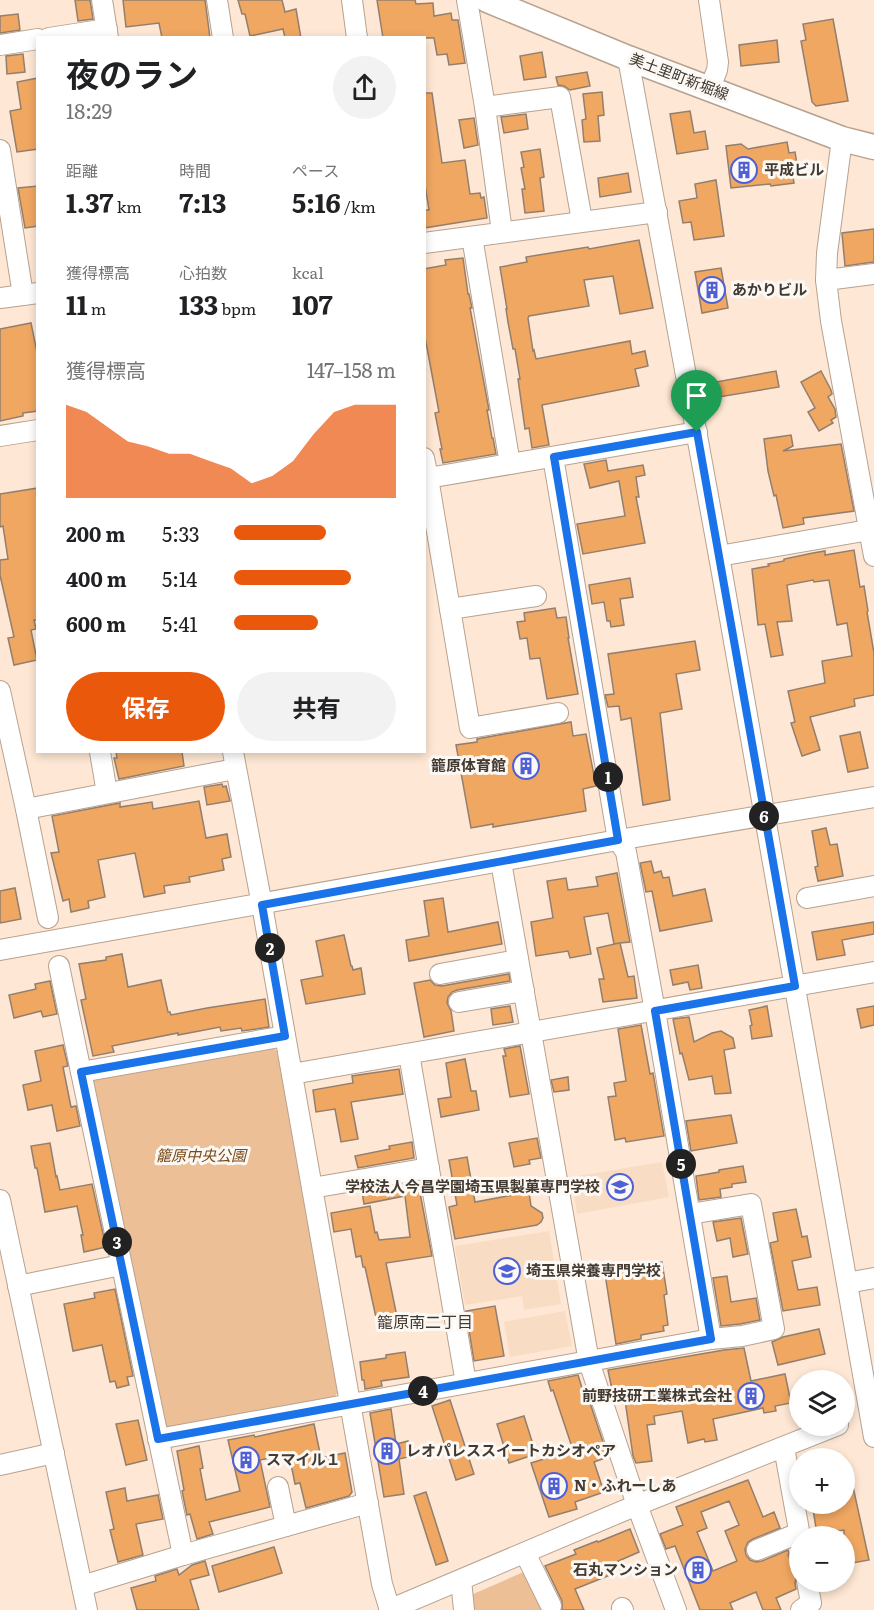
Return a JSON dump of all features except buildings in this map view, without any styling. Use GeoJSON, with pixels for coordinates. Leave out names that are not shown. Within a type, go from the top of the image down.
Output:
{"type":"FeatureCollection","features":[{"type":"Feature","properties":{"kind":"main road","name":"美土里町新堀線"},"geometry":{"type":"LineString","coordinates":[[487,0],[628,58],[842,139],[874,147]]}},
{"type":"Feature","properties":{"kind":"street"},"geometry":{"type":"LineString","coordinates":[[73,36],[108,33],[102,0]]}},
{"type":"Feature","properties":{"kind":"street"},"geometry":{"type":"LineString","coordinates":[[217,0],[223,36]]}},
{"type":"Feature","properties":{"kind":"street"},"geometry":{"type":"LineString","coordinates":[[352,0],[357,36]]}},
{"type":"Feature","properties":{"kind":"street"},"geometry":{"type":"LineString","coordinates":[[467,0],[502,232]]}},
{"type":"Feature","properties":{"kind":"street"},"geometry":{"type":"LineString","coordinates":[[709,0],[718,62],[710,88]]}},
{"type":"Feature","properties":{"kind":"street"},"geometry":{"type":"LineString","coordinates":[[0,45],[36,39]]}},
{"type":"Feature","properties":{"kind":"street"},"geometry":{"type":"LineString","coordinates":[[628,58],[872,1412],[874,1437]]}},
{"type":"Feature","properties":{"kind":"street"},"geometry":{"type":"LineString","coordinates":[[485,108],[560,97],[582,222]]}},
{"type":"Feature","properties":{"kind":"street"},"geometry":{"type":"LineString","coordinates":[[842,139],[826,254],[826,280],[831,321],[872,530],[874,556]]}},
{"type":"Feature","properties":{"kind":"street"},"geometry":{"type":"LineString","coordinates":[[0,150],[3,187],[30,294],[0,298]]}},
{"type":"Feature","properties":{"kind":"street"},"geometry":{"type":"LineString","coordinates":[[426,243],[657,212]]}},
{"type":"Feature","properties":{"kind":"street"},"geometry":{"type":"LineString","coordinates":[[472,237],[510,464]]}},
{"type":"Feature","properties":{"kind":"street"},"geometry":{"type":"LineString","coordinates":[[826,280],[874,274]]}},
{"type":"Feature","properties":{"kind":"street"},"geometry":{"type":"LineString","coordinates":[[0,436],[36,430]]}},
{"type":"Feature","properties":{"kind":"street"},"geometry":{"type":"LineString","coordinates":[[428,478],[697,432]]}},
{"type":"Feature","properties":{"kind":"street"},"geometry":{"type":"LineString","coordinates":[[554,457],[618,840],[626,852],[711,1339]]}},
{"type":"Feature","properties":{"kind":"street"},"geometry":{"type":"LineString","coordinates":[[426,468],[470,728],[558,712]]}},
{"type":"Feature","properties":{"kind":"street"},"geometry":{"type":"LineString","coordinates":[[719,556],[872,530]]}},
{"type":"Feature","properties":{"kind":"street"},"geometry":{"type":"LineString","coordinates":[[450,609],[536,596]]}},
{"type":"Feature","properties":{"kind":"street"},"geometry":{"type":"LineString","coordinates":[[0,691],[48,918]]}},
{"type":"Feature","properties":{"kind":"street"},"geometry":{"type":"LineString","coordinates":[[100,753],[107,793]]}},
{"type":"Feature","properties":{"kind":"street"},"geometry":{"type":"LineString","coordinates":[[26,809],[107,793],[234,760],[262,905],[382,1584],[389,1610],[637,1505],[811,1436]]}},
{"type":"Feature","properties":{"kind":"street"},"geometry":{"type":"LineString","coordinates":[[0,950],[874,797]]}},
{"type":"Feature","properties":{"kind":"street"},"geometry":{"type":"LineString","coordinates":[[501,862],[589,1362],[674,1609]]}},
{"type":"Feature","properties":{"kind":"street"},"geometry":{"type":"LineString","coordinates":[[807,898],[874,886]]}},
{"type":"Feature","properties":{"kind":"street"},"geometry":{"type":"LineString","coordinates":[[440,974],[518,960]]}},
{"type":"Feature","properties":{"kind":"street"},"geometry":{"type":"LineString","coordinates":[[59,966],[183,1555]]}},
{"type":"Feature","properties":{"kind":"street"},"geometry":{"type":"LineString","coordinates":[[292,1074],[874,972]]}},
{"type":"Feature","properties":{"kind":"street"},"geometry":{"type":"LineString","coordinates":[[459,1002],[524,991]]}},
{"type":"Feature","properties":{"kind":"street"},"geometry":{"type":"LineString","coordinates":[[81,1072],[285,1036]]}},
{"type":"Feature","properties":{"kind":"street"},"geometry":{"type":"LineString","coordinates":[[409,1054],[466,1383]]}},
{"type":"Feature","properties":{"kind":"street"},"geometry":{"type":"LineString","coordinates":[[312,1188],[429,1168]]}},
{"type":"Feature","properties":{"kind":"street"},"geometry":{"type":"LineString","coordinates":[[0,1200],[87,1610]]}},
{"type":"Feature","properties":{"kind":"street"},"geometry":{"type":"LineString","coordinates":[[158,1439],[774,1329],[751,1204],[690,1214]]}},
{"type":"Feature","properties":{"kind":"street"},"geometry":{"type":"LineString","coordinates":[[18,1286],[121,1264]]}},
{"type":"Feature","properties":{"kind":"street"},"geometry":{"type":"LineString","coordinates":[[847,1283],[874,1278]]}},
{"type":"Feature","properties":{"kind":"street"},"geometry":{"type":"LineString","coordinates":[[855,1418],[872,1412]]}},
{"type":"Feature","properties":{"kind":"street"},"geometry":{"type":"LineString","coordinates":[[784,1447],[798,1526]]}},
{"type":"Feature","properties":{"kind":"street"},"geometry":{"type":"LineString","coordinates":[[0,1465],[54,1453]]}},
{"type":"Feature","properties":{"kind":"street"},"geometry":{"type":"LineString","coordinates":[[278,1487],[286,1526]]}},
{"type":"Feature","properties":{"kind":"street"},"geometry":{"type":"LineString","coordinates":[[82,1587],[183,1555],[368,1503]]}},
{"type":"Feature","properties":{"kind":"street"},"geometry":{"type":"LineString","coordinates":[[757,1550],[789,1538]]}},
{"type":"Feature","properties":{"kind":"street"},"geometry":{"type":"LineString","coordinates":[[525,1552],[551,1606]]}},
{"type":"Feature","properties":{"kind":"street"},"geometry":{"type":"LineString","coordinates":[[461,1580],[464,1610]]}},
{"type":"Feature","properties":{"kind":"street"},"geometry":{"type":"LineString","coordinates":[[801,1610],[811,1603],[809,1592]]}},
{"type":"Feature","properties":{"kind":"shaded area","name":"学校法人今昌学園埼玉県製菓専門学校"},"geometry":{"type":"Polygon","coordinates":[[[662,1162],[669,1197],[577,1214],[572,1177],[662,1162]]]}},
{"type":"Feature","properties":{"kind":"shaded area","name":"埼玉県栄養専門学校"},"geometry":{"type":"Polygon","coordinates":[[[549,1231],[561,1304],[524,1310],[522,1296],[465,1305],[455,1246],[549,1231]]]}},
{"type":"Feature","properties":{"kind":"shaded area"},"geometry":{"type":"Polygon","coordinates":[[[565,1311],[572,1346],[510,1357],[504,1322],[565,1311]]]}},
{"type":"Feature","properties":{"kind":"green space","name":"籠原中央公園"},"geometry":{"type":"Polygon","coordinates":[[[270,1045],[277,1051],[338,1392],[332,1400],[170,1430],[162,1425],[91,1083],[96,1076],[270,1045]]]}},
{"type":"Feature","properties":{"kind":"green space"},"geometry":{"type":"Polygon","coordinates":[[[526,1571],[547,1610],[472,1610],[471,1595],[526,1571]]]}},
{"type":"Feature","properties":{"kind":"place","name":"平成ビル"},"geometry":{"type":"Point","coordinates":[744,170]}},
{"type":"Feature","properties":{"kind":"place","name":"あかりビル"},"geometry":{"type":"Point","coordinates":[712,290]}},
{"type":"Feature","properties":{"kind":"place","name":"籠原体育館"},"geometry":{"type":"Point","coordinates":[526,766]}},
{"type":"Feature","properties":{"kind":"place","name":"学校法人今昌学園埼玉県製菓専門学校"},"geometry":{"type":"Point","coordinates":[620,1187]}},
{"type":"Feature","properties":{"kind":"place","name":"埼玉県栄養専門学校"},"geometry":{"type":"Point","coordinates":[507,1271]}},
{"type":"Feature","properties":{"kind":"place","name":"前野技研工業株式会社"},"geometry":{"type":"Point","coordinates":[751,1396]}},
{"type":"Feature","properties":{"kind":"place","name":"レオパレススイートカシオペア"},"geometry":{"type":"Point","coordinates":[387,1451]}},
{"type":"Feature","properties":{"kind":"place","name":"スマイル１"},"geometry":{"type":"Point","coordinates":[246,1460]}},
{"type":"Feature","properties":{"kind":"place","name":"N・ふれーしあ"},"geometry":{"type":"Point","coordinates":[554,1486]}},
{"type":"Feature","properties":{"kind":"place","name":"石丸マンション"},"geometry":{"type":"Point","coordinates":[698,1570]}},
{"type":"Feature","properties":{"kind":"district","name":"籠原南二丁目"},"geometry":{"type":"Point","coordinates":[425,1322]}},
{"type":"Feature","properties":{"kind":"route"},"geometry":{"type":"LineString","coordinates":[[697,432],[795,986],[655,1011],[711,1339],[158,1439],[81,1072],[285,1036],[262,905],[618,840],[554,457],[697,432]]}}]}
